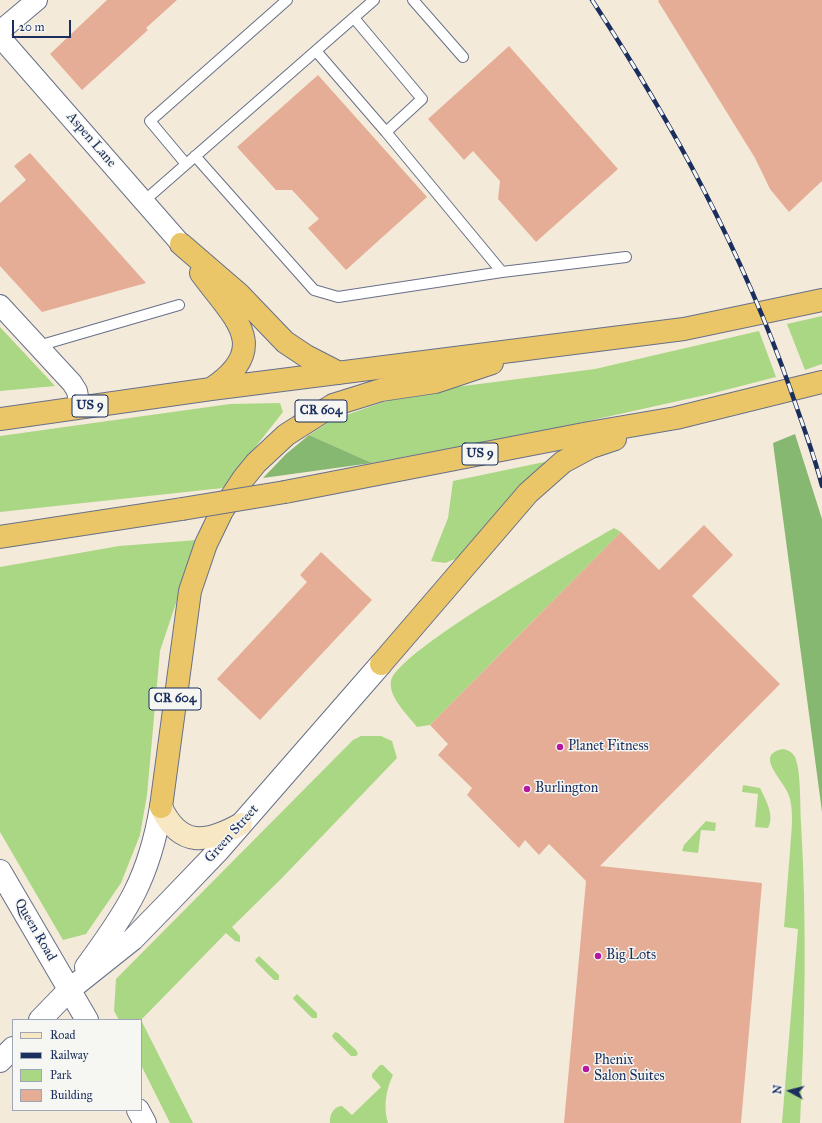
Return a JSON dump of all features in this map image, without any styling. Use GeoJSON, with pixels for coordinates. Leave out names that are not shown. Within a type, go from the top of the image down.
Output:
{"type":"FeatureCollection","features":[{"type":"Feature","properties":{"kind":"highway"},"geometry":{"type":"LineString","coordinates":[[181,244],[239,294],[285,342],[306,356],[339,373]]}},
{"type":"Feature","properties":{"kind":"highway"},"geometry":{"type":"LineString","coordinates":[[181,244],[242,332],[244,342],[241,360],[228,378],[211,389]]}},
{"type":"Feature","properties":{"kind":"highway","name":"US 9"},"geometry":{"type":"LineString","coordinates":[[0,419],[211,389],[684,329],[822,300]]}},
{"type":"Feature","properties":{"kind":"highway","name":"CR 604"},"geometry":{"type":"LineString","coordinates":[[161,807],[187,608],[195,574],[206,544],[222,511],[256,464],[286,435],[333,405],[382,390],[435,382],[539,348]]}},
{"type":"Feature","properties":{"kind":"highway","name":"US 9"},"geometry":{"type":"LineString","coordinates":[[0,538],[285,492],[589,433],[676,418],[822,382]]}},
{"type":"Feature","properties":{"kind":"highway","name":"CR 604"},"geometry":{"type":"LineString","coordinates":[[381,664],[508,516],[547,475],[563,462],[591,447],[676,418]]}},
{"type":"Feature","properties":{"kind":"highway"},"geometry":{"type":"LineString","coordinates":[[0,544],[37,532]]}},
{"type":"Feature","properties":{"kind":"main road"},"geometry":{"type":"LineString","coordinates":[[161,807],[171,826],[193,838],[217,836],[241,824]]}},
{"type":"Feature","properties":{"kind":"street"},"geometry":{"type":"LineString","coordinates":[[0,31],[37,0]]}},
{"type":"Feature","properties":{"kind":"street","name":"Aspen Lane"},"geometry":{"type":"LineString","coordinates":[[0,37],[181,244]]}},
{"type":"Feature","properties":{"kind":"street"},"geometry":{"type":"LineString","coordinates":[[0,305],[72,383],[77,391],[80,408]]}},
{"type":"Feature","properties":{"kind":"street","name":"Green Street"},"geometry":{"type":"LineString","coordinates":[[41,1019],[69,990],[133,939],[241,824],[381,664]]}},
{"type":"Feature","properties":{"kind":"street","name":"Green Street"},"geometry":{"type":"LineString","coordinates":[[69,990],[119,921],[136,892],[150,857],[161,807]]}},
{"type":"Feature","properties":{"kind":"street","name":"Queen Road"},"geometry":{"type":"LineString","coordinates":[[0,870],[86,1019]]}},
{"type":"Feature","properties":{"kind":"street"},"geometry":{"type":"LineString","coordinates":[[0,1061],[12,1049]]}},
{"type":"Feature","properties":{"kind":"street"},"geometry":{"type":"LineString","coordinates":[[139,1111],[145,1123]]}},
{"type":"Feature","properties":{"kind":"lane"},"geometry":{"type":"LineString","coordinates":[[186,164],[150,121],[287,0]]}},
{"type":"Feature","properties":{"kind":"lane"},"geometry":{"type":"LineString","coordinates":[[144,201],[374,0]]}},
{"type":"Feature","properties":{"kind":"lane"},"geometry":{"type":"LineString","coordinates":[[413,0],[463,57]]}},
{"type":"Feature","properties":{"kind":"lane"},"geometry":{"type":"LineString","coordinates":[[354,18],[422,99],[386,132]]}},
{"type":"Feature","properties":{"kind":"lane"},"geometry":{"type":"LineString","coordinates":[[316,51],[386,132],[502,272]]}},
{"type":"Feature","properties":{"kind":"lane"},"geometry":{"type":"LineString","coordinates":[[195,156],[314,290],[338,297],[502,272],[626,257]]}},
{"type":"Feature","properties":{"kind":"lane"},"geometry":{"type":"LineString","coordinates":[[38,346],[179,305]]}},
{"type":"Feature","properties":{"kind":"green space"},"geometry":{"type":"Polygon","coordinates":[[[822,316],[822,364],[805,370],[787,324],[822,316]]]}},
{"type":"Feature","properties":{"kind":"green space"},"geometry":{"type":"Polygon","coordinates":[[[0,327],[55,386],[0,391],[0,327]]]}},
{"type":"Feature","properties":{"kind":"green space"},"geometry":{"type":"Polygon","coordinates":[[[759,331],[776,377],[710,394],[561,427],[372,463],[309,435],[332,420],[383,402],[425,391],[595,369],[759,331]]]}},
{"type":"Feature","properties":{"kind":"green space"},"geometry":{"type":"Polygon","coordinates":[[[280,403],[283,412],[223,488],[0,512],[0,436],[230,404],[280,403]]]}},
{"type":"Feature","properties":{"kind":"green space"},"geometry":{"type":"Polygon","coordinates":[[[795,434],[822,519],[822,812],[773,443],[795,434]]]}},
{"type":"Feature","properties":{"kind":"green space"},"geometry":{"type":"Polygon","coordinates":[[[309,435],[372,463],[263,478],[286,454],[309,435]]]}},
{"type":"Feature","properties":{"kind":"green space"},"geometry":{"type":"Polygon","coordinates":[[[549,461],[503,505],[458,558],[445,563],[431,561],[448,518],[453,481],[549,461]]]}},
{"type":"Feature","properties":{"kind":"green space"},"geometry":{"type":"Polygon","coordinates":[[[614,528],[621,532],[430,725],[417,727],[400,706],[391,687],[391,681],[401,667],[423,647],[491,601],[614,528]]]}},
{"type":"Feature","properties":{"kind":"green space"},"geometry":{"type":"Polygon","coordinates":[[[197,540],[160,651],[147,795],[140,835],[121,883],[86,934],[63,940],[0,832],[0,567],[119,546],[197,540]]]}},
{"type":"Feature","properties":{"kind":"green space"},"geometry":{"type":"Polygon","coordinates":[[[361,736],[381,736],[392,741],[397,758],[283,877],[232,927],[240,936],[240,942],[235,941],[226,933],[142,1019],[118,1019],[114,1011],[116,979],[353,740],[361,736]]]}},
{"type":"Feature","properties":{"kind":"green space"},"geometry":{"type":"Polygon","coordinates":[[[783,749],[793,754],[795,757],[800,789],[805,936],[800,1123],[782,1123],[798,929],[784,927],[792,812],[788,793],[774,770],[770,757],[774,752],[783,749]]]}},
{"type":"Feature","properties":{"kind":"green space"},"geometry":{"type":"Polygon","coordinates":[[[743,785],[760,788],[767,803],[771,818],[768,828],[755,827],[758,794],[742,792],[743,785]]]}},
{"type":"Feature","properties":{"kind":"green space"},"geometry":{"type":"Polygon","coordinates":[[[706,821],[716,823],[715,831],[701,830],[698,853],[682,851],[684,845],[706,821]]]}},
{"type":"Feature","properties":{"kind":"green space"},"geometry":{"type":"Polygon","coordinates":[[[259,956],[279,975],[279,980],[274,980],[256,962],[255,960],[259,956]]]}},
{"type":"Feature","properties":{"kind":"green space"},"geometry":{"type":"Polygon","coordinates":[[[297,994],[317,1013],[317,1018],[312,1018],[294,1000],[293,998],[297,994]]]}},
{"type":"Feature","properties":{"kind":"green space"},"geometry":{"type":"Polygon","coordinates":[[[142,1022],[193,1123],[170,1123],[142,1067],[142,1022]]]}},
{"type":"Feature","properties":{"kind":"green space"},"geometry":{"type":"Polygon","coordinates":[[[335,1032],[356,1050],[358,1054],[356,1056],[351,1056],[333,1038],[332,1036],[335,1032]]]}},
{"type":"Feature","properties":{"kind":"green space"},"geometry":{"type":"Polygon","coordinates":[[[380,1065],[383,1065],[393,1075],[386,1099],[386,1117],[388,1123],[330,1123],[331,1114],[334,1109],[342,1106],[352,1115],[381,1087],[372,1077],[372,1074],[380,1065]]]}},
{"type":"Feature","properties":{"kind":"building"},"geometry":{"type":"Polygon","coordinates":[[[107,0],[177,0],[146,28],[148,30],[82,90],[50,54],[107,0]]]}},
{"type":"Feature","properties":{"kind":"building"},"geometry":{"type":"Polygon","coordinates":[[[822,0],[822,181],[789,212],[770,189],[755,158],[658,1],[822,0]]]}},
{"type":"Feature","properties":{"kind":"building"},"geometry":{"type":"Polygon","coordinates":[[[509,46],[618,169],[536,242],[498,199],[500,181],[473,151],[464,160],[428,119],[509,46]]]}},
{"type":"Feature","properties":{"kind":"building"},"geometry":{"type":"Polygon","coordinates":[[[318,75],[427,197],[346,270],[308,228],[319,219],[292,190],[276,190],[237,147],[318,75]]]}},
{"type":"Feature","properties":{"kind":"building"},"geometry":{"type":"Polygon","coordinates":[[[30,153],[146,283],[42,312],[0,266],[0,203],[26,180],[14,166],[30,153]]]}},
{"type":"Feature","properties":{"kind":"building"},"geometry":{"type":"Polygon","coordinates":[[[704,525],[733,555],[692,596],[780,684],[600,866],[762,883],[741,1123],[564,1123],[586,881],[549,844],[539,855],[525,840],[519,848],[467,795],[472,788],[438,755],[448,744],[430,725],[621,532],[659,570],[704,525]]]}},
{"type":"Feature","properties":{"kind":"building"},"geometry":{"type":"Polygon","coordinates":[[[321,552],[372,600],[260,720],[217,679],[307,582],[300,575],[321,552]]]}},
{"type":"Feature","properties":{"kind":"railway"},"geometry":{"type":"LineString","coordinates":[[592,0],[678,141],[728,238],[772,339],[808,438],[822,486]]}},
{"type":"Feature","properties":{"kind":"place","name":"Planet Fitness"},"geometry":{"type":"Point","coordinates":[560,747]}},
{"type":"Feature","properties":{"kind":"place","name":"Burlington"},"geometry":{"type":"Point","coordinates":[527,789]}},
{"type":"Feature","properties":{"kind":"place","name":"Big Lots"},"geometry":{"type":"Point","coordinates":[598,956]}},
{"type":"Feature","properties":{"kind":"place","name":"Phenix Salon Suites"},"geometry":{"type":"Point","coordinates":[586,1069]}}]}
